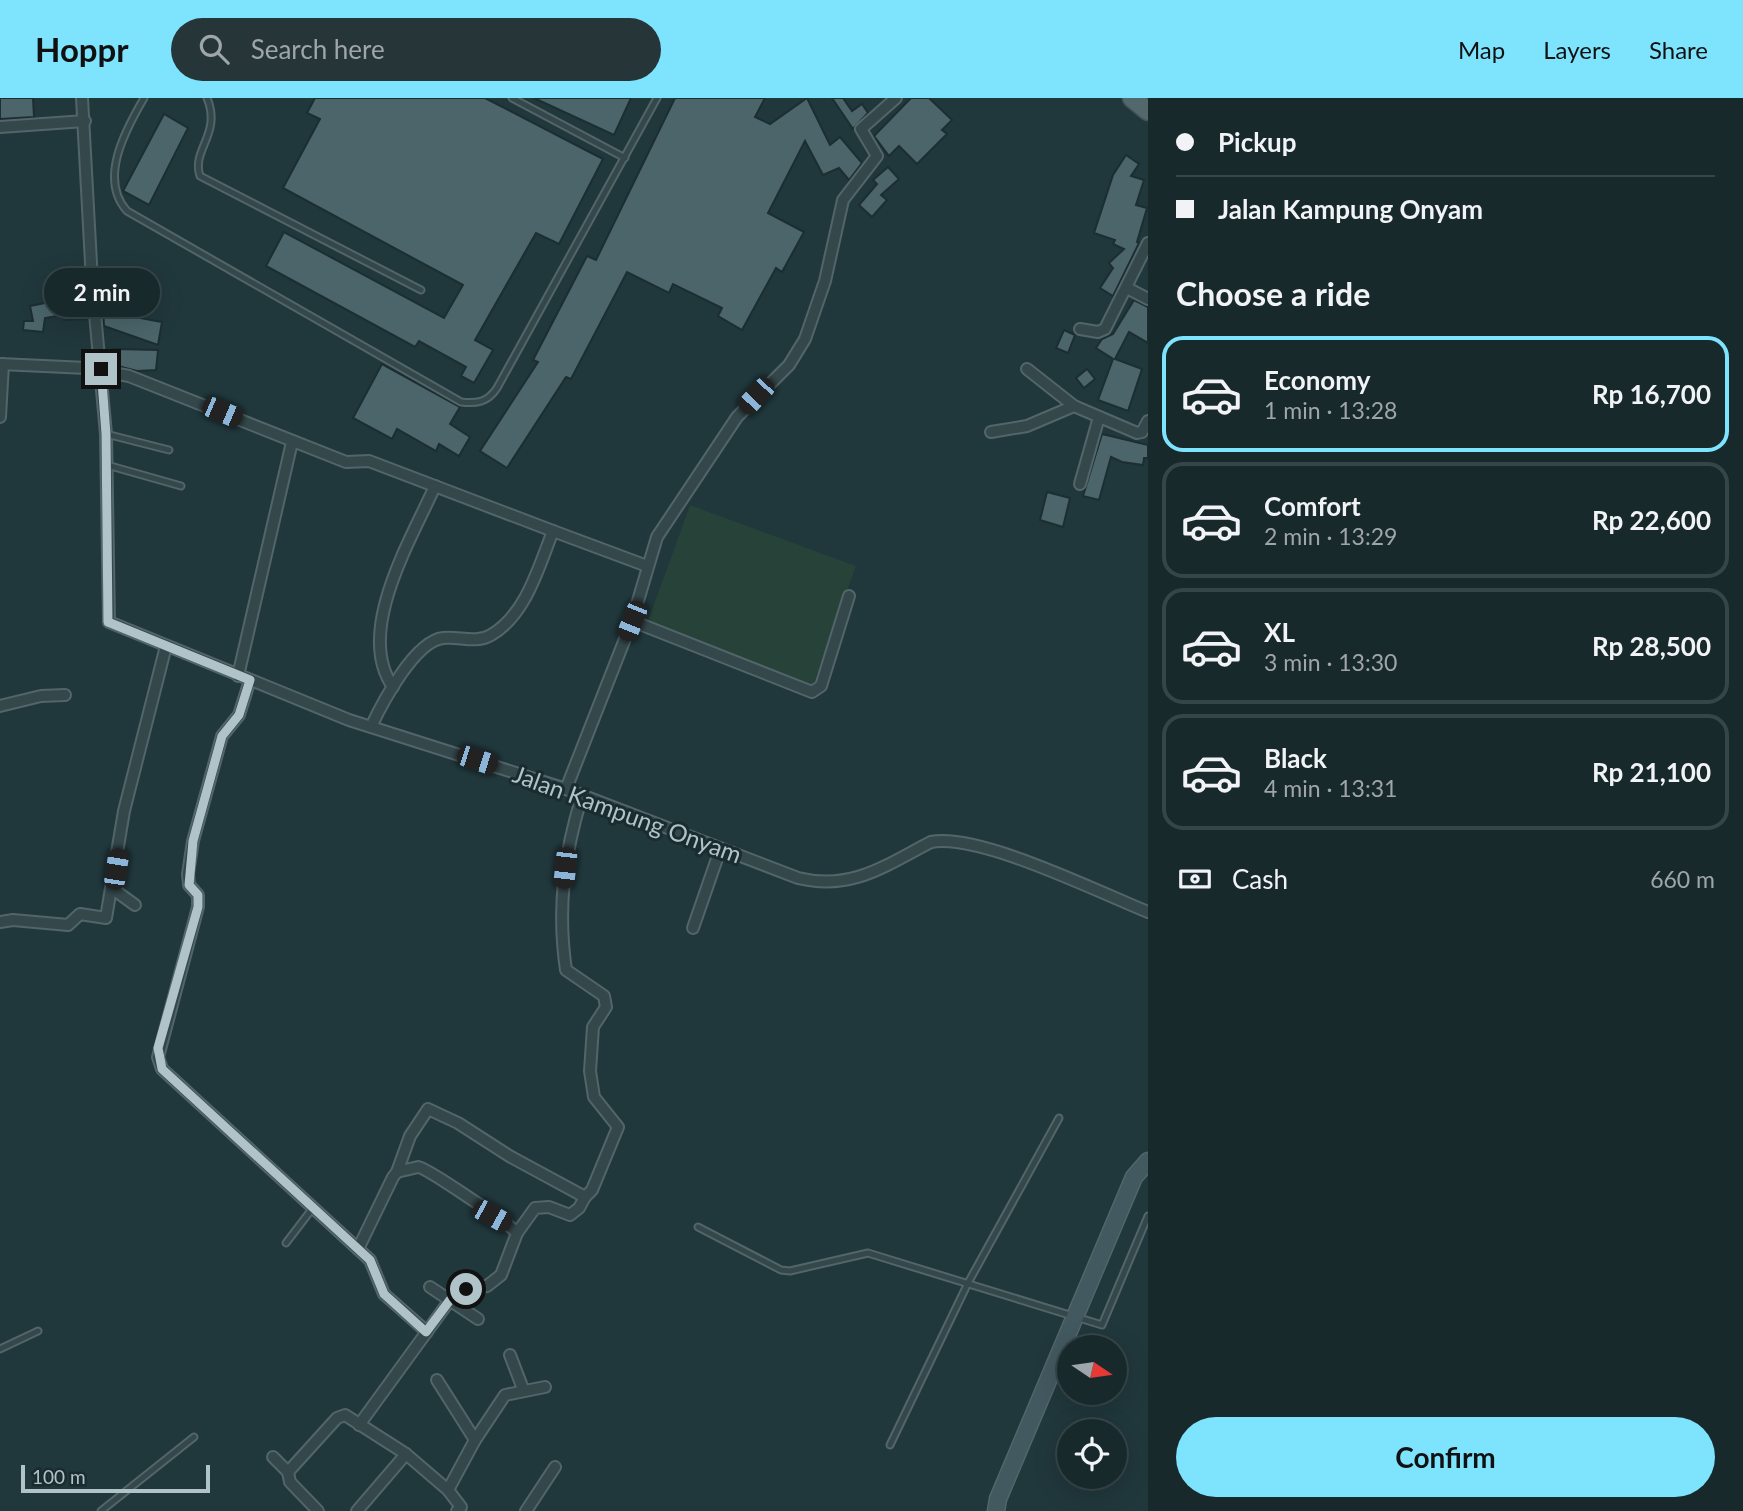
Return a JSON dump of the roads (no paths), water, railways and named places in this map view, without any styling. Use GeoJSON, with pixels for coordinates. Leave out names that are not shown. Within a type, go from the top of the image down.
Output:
{"type":"FeatureCollection","features":[{"type":"Feature","properties":{"kind":"main road"},"geometry":{"type":"LineString","coordinates":[[1132,98],[1148,111]]}},
{"type":"Feature","properties":{"kind":"street","name":"Jalan Kampung Onyam"},"geometry":{"type":"LineString","coordinates":[[82,98],[92,281],[106,434],[108,622],[371,727],[566,789],[798,878],[835,883],[853,881],[931,842],[954,841],[1023,862],[1148,912]]}},
{"type":"Feature","properties":{"kind":"street"},"geometry":{"type":"LineString","coordinates":[[566,789],[632,621],[657,537],[737,416],[789,365],[805,339],[825,281],[843,200],[877,156],[861,131],[896,98]]}},
{"type":"Feature","properties":{"kind":"street"},"geometry":{"type":"LineString","coordinates":[[0,127],[85,121]]}},
{"type":"Feature","properties":{"kind":"street"},"geometry":{"type":"LineString","coordinates":[[1080,329],[1098,332],[1105,329],[1148,243]]}},
{"type":"Feature","properties":{"kind":"street"},"geometry":{"type":"LineString","coordinates":[[1127,288],[1148,299]]}},
{"type":"Feature","properties":{"kind":"street"},"geometry":{"type":"LineString","coordinates":[[0,418],[1,364],[101,369],[175,392],[346,462],[369,461],[647,566]]}},
{"type":"Feature","properties":{"kind":"street"},"geometry":{"type":"LineString","coordinates":[[1027,369],[1074,406],[1099,417],[1137,433],[1142,432],[1148,421]]}},
{"type":"Feature","properties":{"kind":"street"},"geometry":{"type":"LineString","coordinates":[[991,432],[1027,426],[1074,406]]}},
{"type":"Feature","properties":{"kind":"street"},"geometry":{"type":"LineString","coordinates":[[1080,484],[1099,417]]}},
{"type":"Feature","properties":{"kind":"street"},"geometry":{"type":"LineString","coordinates":[[238,676],[292,442]]}},
{"type":"Feature","properties":{"kind":"street"},"geometry":{"type":"LineString","coordinates":[[393,687],[381,664],[385,607],[392,580],[435,486]]}},
{"type":"Feature","properties":{"kind":"street"},"geometry":{"type":"LineString","coordinates":[[371,727],[393,687],[426,645],[440,638],[481,639],[498,630],[524,598],[553,531]]}},
{"type":"Feature","properties":{"kind":"street"},"geometry":{"type":"LineString","coordinates":[[632,621],[812,692],[821,686],[849,596]]}},
{"type":"Feature","properties":{"kind":"street"},"geometry":{"type":"LineString","coordinates":[[0,922],[13,920],[68,925],[80,914],[104,919],[113,889],[124,811],[166,646]]}},
{"type":"Feature","properties":{"kind":"street"},"geometry":{"type":"LineString","coordinates":[[250,680],[239,715],[222,736],[193,841],[188,873],[189,885],[198,895],[198,907],[158,1057],[162,1069],[370,1260],[384,1294],[426,1332]]}},
{"type":"Feature","properties":{"kind":"street"},"geometry":{"type":"LineString","coordinates":[[0,706],[41,696],[65,695]]}},
{"type":"Feature","properties":{"kind":"street"},"geometry":{"type":"LineString","coordinates":[[359,1425],[450,1300],[466,1289],[487,1286],[501,1275],[517,1233],[535,1208],[549,1208],[570,1215],[579,1208],[584,1197],[592,1190],[618,1127],[594,1097],[590,1071],[593,1027],[606,1007],[604,996],[566,970],[559,928],[569,845],[582,796]]}},
{"type":"Feature","properties":{"kind":"street"},"geometry":{"type":"LineString","coordinates":[[693,928],[720,849]]}},
{"type":"Feature","properties":{"kind":"street"},"geometry":{"type":"LineString","coordinates":[[113,889],[135,905]]}},
{"type":"Feature","properties":{"kind":"street"},"geometry":{"type":"LineString","coordinates":[[358,1249],[397,1172],[410,1136],[428,1109],[458,1123],[511,1157],[584,1197]]}},
{"type":"Feature","properties":{"kind":"street"},"geometry":{"type":"LineString","coordinates":[[996,1511],[998,1499],[1134,1177],[1148,1161]]}},
{"type":"Feature","properties":{"kind":"street"},"geometry":{"type":"LineString","coordinates":[[397,1172],[426,1168],[517,1233]]}},
{"type":"Feature","properties":{"kind":"street"},"geometry":{"type":"LineString","coordinates":[[430,1287],[478,1319]]}},
{"type":"Feature","properties":{"kind":"street"},"geometry":{"type":"LineString","coordinates":[[510,1355],[523,1389]]}},
{"type":"Feature","properties":{"kind":"street"},"geometry":{"type":"LineString","coordinates":[[437,1380],[475,1440]]}},
{"type":"Feature","properties":{"kind":"street"},"geometry":{"type":"LineString","coordinates":[[448,1490],[501,1399],[523,1389],[545,1387]]}},
{"type":"Feature","properties":{"kind":"street"},"geometry":{"type":"LineString","coordinates":[[288,1472],[340,1416],[349,1417],[406,1454],[448,1490],[461,1510]]}},
{"type":"Feature","properties":{"kind":"street"},"geometry":{"type":"LineString","coordinates":[[357,1511],[406,1454]]}},
{"type":"Feature","properties":{"kind":"street"},"geometry":{"type":"LineString","coordinates":[[274,1457],[288,1472],[290,1482],[318,1511]]}},
{"type":"Feature","properties":{"kind":"street"},"geometry":{"type":"LineString","coordinates":[[526,1511],[555,1467]]}},
{"type":"Feature","properties":{"kind":"lane"},"geometry":{"type":"LineString","coordinates":[[144,98],[126,128],[114,171],[116,194],[127,211],[461,402],[473,404],[492,397],[498,388],[657,98]]}},
{"type":"Feature","properties":{"kind":"lane"},"geometry":{"type":"LineString","coordinates":[[207,98],[213,124],[197,164],[200,176],[421,290]]}},
{"type":"Feature","properties":{"kind":"lane"},"geometry":{"type":"LineString","coordinates":[[512,98],[625,158]]}},
{"type":"Feature","properties":{"kind":"lane"},"geometry":{"type":"LineString","coordinates":[[106,434],[169,450]]}},
{"type":"Feature","properties":{"kind":"lane"},"geometry":{"type":"LineString","coordinates":[[107,465],[181,486]]}},
{"type":"Feature","properties":{"kind":"lane"},"geometry":{"type":"LineString","coordinates":[[890,1445],[968,1283],[1059,1118]]}},
{"type":"Feature","properties":{"kind":"lane"},"geometry":{"type":"LineString","coordinates":[[286,1242],[312,1209]]}},
{"type":"Feature","properties":{"kind":"lane"},"geometry":{"type":"LineString","coordinates":[[698,1227],[747,1255],[786,1271],[868,1253],[1102,1325],[1148,1216]]}},
{"type":"Feature","properties":{"kind":"lane"},"geometry":{"type":"LineString","coordinates":[[0,1349],[38,1331]]}},
{"type":"Feature","properties":{"kind":"lane"},"geometry":{"type":"LineString","coordinates":[[102,1511],[194,1437]]}}]}
